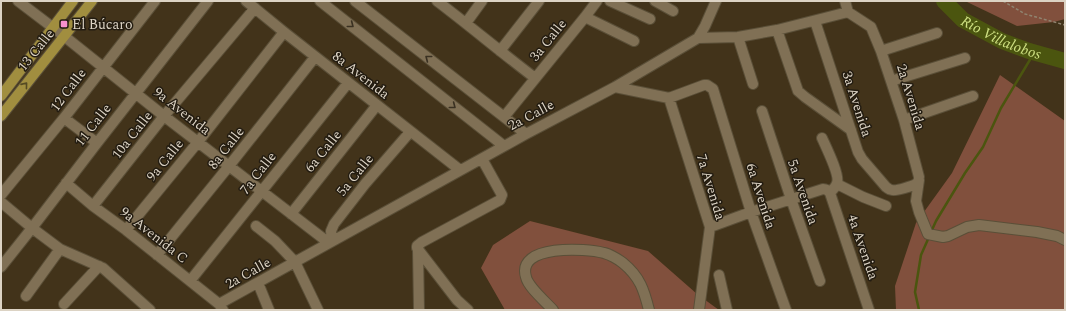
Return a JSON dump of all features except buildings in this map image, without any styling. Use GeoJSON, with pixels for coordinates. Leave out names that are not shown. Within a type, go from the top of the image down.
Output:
{"type":"FeatureCollection","features":[{"type":"Feature","properties":{"kind":"main road","name":"13 Calle"},"geometry":{"type":"LineString","coordinates":[[1,96],[73,1]]}},
{"type":"Feature","properties":{"kind":"main road","name":"13 Calle"},"geometry":{"type":"LineString","coordinates":[[1,116],[92,1]]}},
{"type":"Feature","properties":{"kind":"street","name":"9a Avenida"},"geometry":{"type":"LineString","coordinates":[[18,1],[262,192],[330,242]]}},
{"type":"Feature","properties":{"kind":"street","name":"12 Calle"},"geometry":{"type":"LineString","coordinates":[[1,195],[64,118],[155,1]]}},
{"type":"Feature","properties":{"kind":"street","name":"11 Calle"},"geometry":{"type":"LineString","coordinates":[[1,266],[208,1]]}},
{"type":"Feature","properties":{"kind":"street","name":"8a Avenida"},"geometry":{"type":"LineString","coordinates":[[246,1],[460,170]]}},
{"type":"Feature","properties":{"kind":"street"},"geometry":{"type":"LineString","coordinates":[[320,1],[504,146]]}},
{"type":"Feature","properties":{"kind":"street"},"geometry":{"type":"LineString","coordinates":[[355,1],[526,134]]}},
{"type":"Feature","properties":{"kind":"street"},"geometry":{"type":"LineString","coordinates":[[437,1],[535,78]]}},
{"type":"Feature","properties":{"kind":"street"},"geometry":{"type":"LineString","coordinates":[[466,23],[482,1]]}},
{"type":"Feature","properties":{"kind":"street"},"geometry":{"type":"LineString","coordinates":[[500,51],[539,1]]}},
{"type":"Feature","properties":{"kind":"street","name":"3a Calle"},"geometry":{"type":"LineString","coordinates":[[504,117],[597,1]]}},
{"type":"Feature","properties":{"kind":"street"},"geometry":{"type":"LineString","coordinates":[[610,1],[650,19]]}},
{"type":"Feature","properties":{"kind":"street"},"geometry":{"type":"LineString","coordinates":[[655,1],[673,11]]}},
{"type":"Feature","properties":{"kind":"street"},"geometry":{"type":"LineString","coordinates":[[698,38],[716,1]]}},
{"type":"Feature","properties":{"kind":"street"},"geometry":{"type":"LineString","coordinates":[[845,1],[848,12]]}},
{"type":"Feature","properties":{"kind":"street","name":"10a Calle"},"geometry":{"type":"LineString","coordinates":[[93,206],[164,116],[255,8]]}},
{"type":"Feature","properties":{"kind":"street","name":"2a Calle"},"geometry":{"type":"LineString","coordinates":[[221,307],[258,283],[330,242],[526,134],[615,87],[698,38],[738,37],[777,30],[848,12]]}},
{"type":"Feature","properties":{"kind":"street","name":"2a Avenida"},"geometry":{"type":"LineString","coordinates":[[848,12],[870,27],[881,51],[904,120],[919,178]]}},
{"type":"Feature","properties":{"kind":"street"},"geometry":{"type":"LineString","coordinates":[[585,17],[634,41]]}},
{"type":"Feature","properties":{"kind":"street","name":"3a Avenida"},"geometry":{"type":"LineString","coordinates":[[815,21],[858,152],[862,159],[886,187],[893,191],[915,184],[919,178]]}},
{"type":"Feature","properties":{"kind":"street"},"geometry":{"type":"LineString","coordinates":[[777,30],[798,91],[851,130]]}},
{"type":"Feature","properties":{"kind":"street","name":"9a Calle"},"geometry":{"type":"LineString","coordinates":[[126,230],[198,142],[284,32]]}},
{"type":"Feature","properties":{"kind":"street"},"geometry":{"type":"LineString","coordinates":[[881,51],[937,33]]}},
{"type":"Feature","properties":{"kind":"street"},"geometry":{"type":"LineString","coordinates":[[738,37],[753,84]]}},
{"type":"Feature","properties":{"kind":"street","name":"8a Calle"},"geometry":{"type":"LineString","coordinates":[[157,254],[229,166],[315,56]]}},
{"type":"Feature","properties":{"kind":"street"},"geometry":{"type":"LineString","coordinates":[[891,81],[965,58]]}},
{"type":"Feature","properties":{"kind":"street","name":"7a Calle"},"geometry":{"type":"LineString","coordinates":[[190,282],[348,83]]}},
{"type":"Feature","properties":{"kind":"street","name":"6a Avenida"},"geometry":{"type":"LineString","coordinates":[[669,98],[704,85],[707,85],[713,89],[751,212],[786,310]]}},
{"type":"Feature","properties":{"kind":"street"},"geometry":{"type":"LineString","coordinates":[[615,87],[669,98]]}},
{"type":"Feature","properties":{"kind":"street"},"geometry":{"type":"LineString","coordinates":[[904,120],[973,96]]}},
{"type":"Feature","properties":{"kind":"street","name":"7a Avenida"},"geometry":{"type":"LineString","coordinates":[[669,98],[710,227],[699,310]]}},
{"type":"Feature","properties":{"kind":"street","name":"6a Calle"},"geometry":{"type":"LineString","coordinates":[[291,214],[377,105]]}},
{"type":"Feature","properties":{"kind":"street","name":"5a Avenida"},"geometry":{"type":"LineString","coordinates":[[762,111],[820,281]]}},
{"type":"Feature","properties":{"kind":"street"},"geometry":{"type":"LineString","coordinates":[[64,118],[97,143]]}},
{"type":"Feature","properties":{"kind":"street","name":"5a Calle"},"geometry":{"type":"LineString","coordinates":[[330,242],[331,231],[334,224],[365,184],[410,132]]}},
{"type":"Feature","properties":{"kind":"street"},"geometry":{"type":"LineString","coordinates":[[710,227],[823,189],[830,193],[837,184],[838,179],[822,138]]}},
{"type":"Feature","properties":{"kind":"street"},"geometry":{"type":"LineString","coordinates":[[419,310],[418,246],[422,242],[500,200],[501,198],[502,195],[482,159]]}},
{"type":"Feature","properties":{"kind":"street"},"geometry":{"type":"LineString","coordinates":[[919,178],[916,201],[926,233],[929,235],[943,237],[967,227],[980,226],[1037,232],[1057,236],[1065,240]]}},
{"type":"Feature","properties":{"kind":"street","name":"9a Avenida C"},"geometry":{"type":"LineString","coordinates":[[66,183],[93,206],[157,254],[221,307]]}},
{"type":"Feature","properties":{"kind":"street"},"geometry":{"type":"LineString","coordinates":[[837,184],[886,206]]}},
{"type":"Feature","properties":{"kind":"street","name":"4a Avenida"},"geometry":{"type":"LineString","coordinates":[[830,193],[870,310]]}},
{"type":"Feature","properties":{"kind":"street"},"geometry":{"type":"LineString","coordinates":[[1,202],[60,249],[68,254],[103,268],[150,310]]}},
{"type":"Feature","properties":{"kind":"street"},"geometry":{"type":"LineString","coordinates":[[256,226],[275,241],[295,262],[318,310]]}},
{"type":"Feature","properties":{"kind":"street"},"geometry":{"type":"LineString","coordinates":[[26,296],[60,249]]}},
{"type":"Feature","properties":{"kind":"street"},"geometry":{"type":"LineString","coordinates":[[418,250],[458,305],[468,310]]}},
{"type":"Feature","properties":{"kind":"street"},"geometry":{"type":"LineString","coordinates":[[553,310],[530,286],[524,269],[532,257],[540,253],[561,250],[577,250],[605,253],[622,263],[642,285],[649,310]]}},
{"type":"Feature","properties":{"kind":"street"},"geometry":{"type":"LineString","coordinates":[[64,304],[99,266]]}},
{"type":"Feature","properties":{"kind":"street"},"geometry":{"type":"LineString","coordinates":[[719,275],[727,310]]}},
{"type":"Feature","properties":{"kind":"street"},"geometry":{"type":"LineString","coordinates":[[258,283],[269,310]]}},
{"type":"Feature","properties":{"kind":"path"},"geometry":{"type":"LineString","coordinates":[[1003,1],[1025,14],[1065,25]]}},
{"type":"Feature","properties":{"kind":"shaded area"},"geometry":{"type":"Polygon","coordinates":[[[965,1],[1065,1],[1065,19],[1054,22],[1017,26],[965,1]]]}},
{"type":"Feature","properties":{"kind":"shaded area"},"geometry":{"type":"Polygon","coordinates":[[[1000,75],[1065,121],[1065,310],[896,310],[895,286],[916,223],[952,173],[1000,75]]]}},
{"type":"Feature","properties":{"kind":"shaded area"},"geometry":{"type":"Polygon","coordinates":[[[530,221],[648,251],[697,294],[719,310],[505,310],[481,268],[493,245],[530,221]]]}},
{"type":"Feature","properties":{"kind":"waterway","name":"Río Villalobos"},"geometry":{"type":"LineString","coordinates":[[944,1],[963,20],[1002,41],[1029,51],[1065,61]]}},
{"type":"Feature","properties":{"kind":"waterway"},"geometry":{"type":"LineString","coordinates":[[931,232],[965,173],[983,147],[1001,108],[1034,53]]}},
{"type":"Feature","properties":{"kind":"waterway"},"geometry":{"type":"LineString","coordinates":[[919,310],[915,292],[921,255],[929,237]]}},
{"type":"Feature","properties":{"kind":"place","name":"El Búcaro"},"geometry":{"type":"Point","coordinates":[64,24]}}]}
